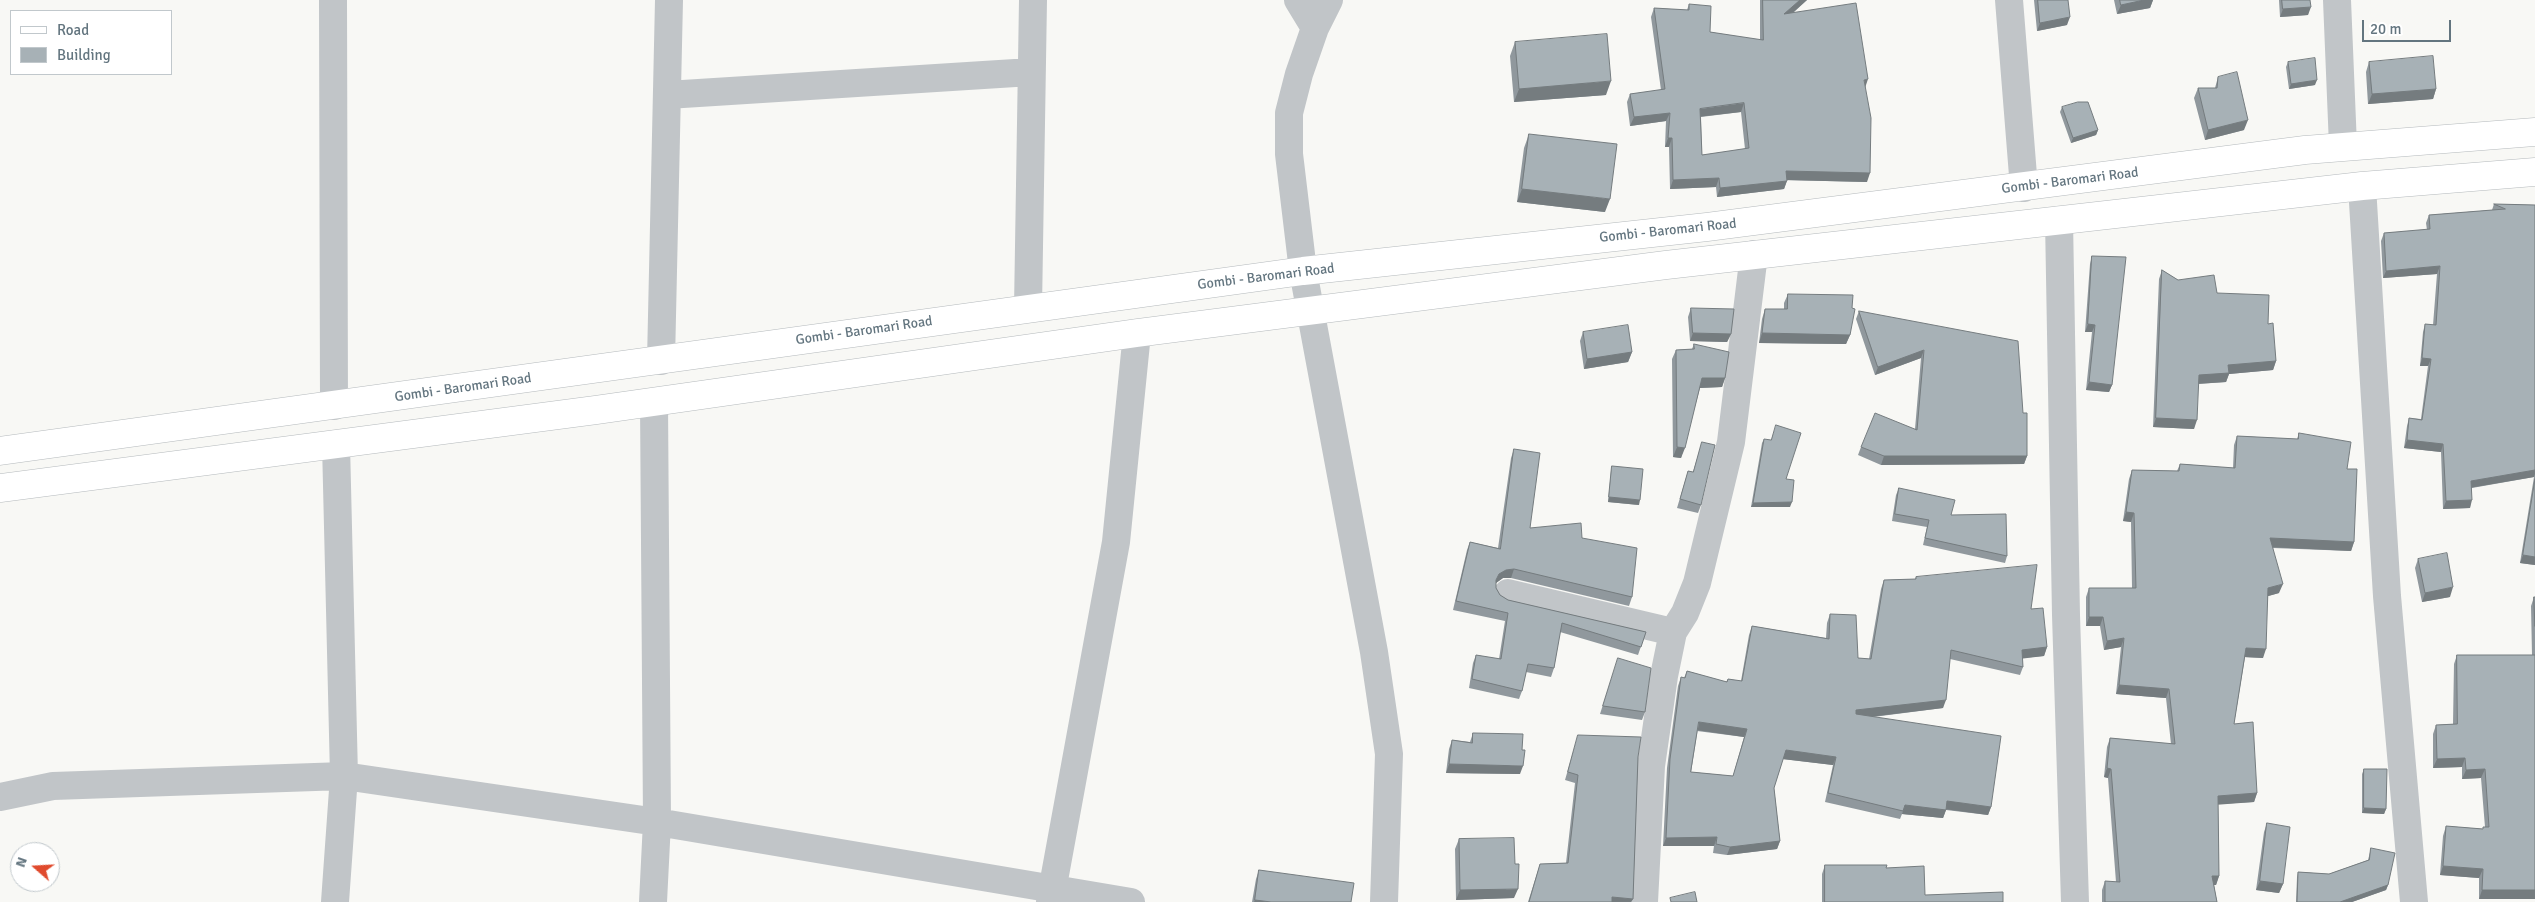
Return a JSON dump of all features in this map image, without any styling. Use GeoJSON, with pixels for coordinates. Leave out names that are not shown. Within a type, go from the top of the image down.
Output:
{"type":"FeatureCollection","features":[{"type":"Feature","properties":{"kind":"main road","name":"Gombi - Baromari Road"},"geometry":{"type":"LineString","coordinates":[[0,451],[1304,271],[1707,227],[2343,146],[2535,132]]}},
{"type":"Feature","properties":{"kind":"main road"},"geometry":{"type":"LineString","coordinates":[[0,488],[654,402],[1136,334],[1754,254],[2362,186],[2535,172]]}},
{"type":"Feature","properties":{"kind":"street"},"geometry":{"type":"LineString","coordinates":[[333,0],[334,406]]}},
{"type":"Feature","properties":{"kind":"street"},"geometry":{"type":"LineString","coordinates":[[661,361],[669,0]]}},
{"type":"Feature","properties":{"kind":"street"},"geometry":{"type":"LineString","coordinates":[[1028,308],[1033,0]]}},
{"type":"Feature","properties":{"kind":"street"},"geometry":{"type":"LineString","coordinates":[[1298,0],[1314,28]]}},
{"type":"Feature","properties":{"kind":"street"},"geometry":{"type":"LineString","coordinates":[[1329,0],[1314,28],[1299,74],[1289,113],[1289,154],[1304,271],[1374,652],[1389,754],[1384,902]]}},
{"type":"Feature","properties":{"kind":"street"},"geometry":{"type":"LineString","coordinates":[[2009,0],[2024,188]]}},
{"type":"Feature","properties":{"kind":"street"},"geometry":{"type":"LineString","coordinates":[[2337,0],[2343,146]]}},
{"type":"Feature","properties":{"kind":"street"},"geometry":{"type":"LineString","coordinates":[[667,94],[1031,72]]}},
{"type":"Feature","properties":{"kind":"street"},"geometry":{"type":"LineString","coordinates":[[2362,186],[2387,596],[2414,902]]}},
{"type":"Feature","properties":{"kind":"street"},"geometry":{"type":"LineString","coordinates":[[2059,220],[2066,605],[2075,902]]}},
{"type":"Feature","properties":{"kind":"street"},"geometry":{"type":"LineString","coordinates":[[1644,902],[1652,766],[1673,632],[1685,613],[1697,583],[1727,460],[1754,254]]}},
{"type":"Feature","properties":{"kind":"street"},"geometry":{"type":"LineString","coordinates":[[1051,896],[1116,542],[1136,334]]}},
{"type":"Feature","properties":{"kind":"street"},"geometry":{"type":"LineString","coordinates":[[653,902],[657,822],[654,402]]}},
{"type":"Feature","properties":{"kind":"street"},"geometry":{"type":"LineString","coordinates":[[335,902],[344,776],[336,444]]}},
{"type":"Feature","properties":{"kind":"street"},"geometry":{"type":"LineString","coordinates":[[1508,593],[1673,632]]}},
{"type":"Feature","properties":{"kind":"street"},"geometry":{"type":"LineString","coordinates":[[0,797],[53,786],[344,776],[657,822],[1051,896],[1131,902]]}},
{"type":"Feature","properties":{"kind":"building"},"geometry":{"type":"Polygon","coordinates":[[[1763,0],[1800,0],[1784,14],[1856,3],[1868,79],[1864,80],[1871,118],[1870,173],[1786,171],[1787,181],[1720,188],[1719,178],[1673,180],[1672,138],[1668,138],[1670,113],[1634,117],[1630,94],[1665,89],[1654,8],[1689,10],[1689,4],[1711,6],[1710,32],[1763,40],[1763,0]],[[1744,103],[1700,109],[1702,155],[1749,148],[1744,103]]]}},
{"type":"Feature","properties":{"kind":"building"},"geometry":{"type":"Polygon","coordinates":[[[2038,0],[2068,0],[2070,17],[2040,23],[2038,0]]]}},
{"type":"Feature","properties":{"kind":"building"},"geometry":{"type":"Polygon","coordinates":[[[2120,0],[2144,0],[2121,5],[2120,0]]]}},
{"type":"Feature","properties":{"kind":"building"},"geometry":{"type":"Polygon","coordinates":[[[2282,0],[2310,0],[2311,7],[2283,9],[2282,0]]]}},
{"type":"Feature","properties":{"kind":"building"},"geometry":{"type":"Polygon","coordinates":[[[1607,34],[1611,81],[1519,89],[1515,42],[1607,34]]]}},
{"type":"Feature","properties":{"kind":"building"},"geometry":{"type":"Polygon","coordinates":[[[2433,56],[2436,89],[2372,94],[2369,62],[2433,56]]]}},
{"type":"Feature","properties":{"kind":"building"},"geometry":{"type":"Polygon","coordinates":[[[2315,58],[2317,80],[2291,84],[2288,62],[2315,58]]]}},
{"type":"Feature","properties":{"kind":"building"},"geometry":{"type":"Polygon","coordinates":[[[2237,72],[2248,120],[2208,130],[2198,88],[2217,88],[2218,77],[2237,72]]]}},
{"type":"Feature","properties":{"kind":"building"},"geometry":{"type":"Polygon","coordinates":[[[2078,102],[2088,102],[2098,130],[2073,138],[2062,107],[2078,102]]]}},
{"type":"Feature","properties":{"kind":"building"},"geometry":{"type":"Polygon","coordinates":[[[1529,134],[1617,144],[1610,199],[1522,189],[1529,134]]]}},
{"type":"Feature","properties":{"kind":"building"},"geometry":{"type":"Polygon","coordinates":[[[2494,204],[2535,205],[2535,470],[2471,481],[2472,500],[2446,501],[2443,444],[2407,440],[2409,418],[2422,420],[2431,359],[2422,358],[2425,324],[2436,325],[2440,266],[2386,271],[2384,233],[2430,229],[2429,215],[2505,209],[2494,204]]]}},
{"type":"Feature","properties":{"kind":"building"},"geometry":{"type":"Polygon","coordinates":[[[2092,256],[2126,257],[2112,385],[2089,382],[2095,325],[2088,324],[2092,256]]]}},
{"type":"Feature","properties":{"kind":"building"},"geometry":{"type":"Polygon","coordinates":[[[2162,270],[2178,280],[2214,275],[2217,293],[2269,295],[2268,324],[2273,323],[2276,361],[2228,365],[2229,373],[2199,375],[2197,420],[2156,418],[2162,270]]]}},
{"type":"Feature","properties":{"kind":"building"},"geometry":{"type":"Polygon","coordinates":[[[1788,294],[1853,295],[1852,308],[1855,309],[1850,335],[1762,333],[1765,309],[1787,309],[1788,294]]]}},
{"type":"Feature","properties":{"kind":"building"},"geometry":{"type":"Polygon","coordinates":[[[1691,308],[1734,309],[1731,334],[1693,333],[1691,308]]]}},
{"type":"Feature","properties":{"kind":"building"},"geometry":{"type":"Polygon","coordinates":[[[1859,311],[2018,341],[2023,413],[2027,413],[2027,456],[1884,456],[1861,447],[1875,413],[1917,430],[1924,350],[1878,367],[1859,311]]]}},
{"type":"Feature","properties":{"kind":"building"},"geometry":{"type":"Polygon","coordinates":[[[1628,325],[1632,352],[1587,359],[1583,332],[1628,325]]]}},
{"type":"Feature","properties":{"kind":"building"},"geometry":{"type":"Polygon","coordinates":[[[1694,344],[1729,352],[1725,378],[1702,378],[1685,448],[1677,447],[1676,350],[1694,349],[1694,344]]]}},
{"type":"Feature","properties":{"kind":"building"},"geometry":{"type":"Polygon","coordinates":[[[1776,425],[1801,433],[1786,479],[1794,480],[1792,502],[1753,503],[1764,439],[1771,440],[1776,425]]]}},
{"type":"Feature","properties":{"kind":"building"},"geometry":{"type":"Polygon","coordinates":[[[2299,433],[2351,442],[2347,469],[2357,469],[2354,542],[2270,538],[2283,584],[2268,588],[2266,649],[2246,648],[2234,724],[2253,722],[2257,793],[2218,796],[2219,876],[2212,876],[2217,902],[2105,902],[2105,881],[2120,882],[2111,769],[2107,768],[2110,738],[2175,744],[2169,689],[2119,685],[2124,638],[2107,641],[2103,617],[2089,617],[2089,588],[2136,588],[2134,513],[2126,512],[2132,470],[2179,471],[2180,464],[2235,468],[2237,436],[2298,439],[2299,433]]]}},
{"type":"Feature","properties":{"kind":"building"},"geometry":{"type":"Polygon","coordinates":[[[1702,442],[1715,445],[1701,505],[1680,499],[1688,471],[1693,472],[1702,442]]]}},
{"type":"Feature","properties":{"kind":"building"},"geometry":{"type":"Polygon","coordinates":[[[1514,449],[1540,453],[1530,528],[1581,523],[1582,538],[1637,548],[1632,597],[1514,569],[1506,570],[1499,574],[1496,580],[1496,588],[1500,595],[1508,600],[1646,632],[1641,647],[1562,623],[1554,668],[1528,664],[1522,691],[1472,679],[1476,655],[1501,659],[1508,613],[1456,601],[1470,542],[1500,549],[1514,449]]]}},
{"type":"Feature","properties":{"kind":"building"},"geometry":{"type":"Polygon","coordinates":[[[1612,466],[1643,469],[1640,500],[1609,497],[1612,466]]]}},
{"type":"Feature","properties":{"kind":"building"},"geometry":{"type":"Polygon","coordinates":[[[2535,479],[2535,557],[2523,555],[2535,479]]]}},
{"type":"Feature","properties":{"kind":"building"},"geometry":{"type":"Polygon","coordinates":[[[1899,488],[1955,500],[1951,515],[2006,514],[2007,556],[1925,538],[1929,520],[1895,514],[1899,488]]]}},
{"type":"Feature","properties":{"kind":"building"},"geometry":{"type":"Polygon","coordinates":[[[2447,553],[2453,587],[2425,593],[2418,559],[2447,553]]]}},
{"type":"Feature","properties":{"kind":"building"},"geometry":{"type":"Polygon","coordinates":[[[2037,565],[2031,609],[2043,608],[2047,647],[2022,650],[2023,667],[1951,650],[1946,700],[1856,710],[1856,714],[2001,736],[1991,807],[1947,801],[1946,810],[1905,805],[1903,811],[1828,793],[1836,757],[1786,750],[1774,788],[1780,841],[1730,847],[1716,844],[1717,837],[1666,838],[1670,759],[1681,677],[1685,678],[1687,671],[1727,682],[1728,679],[1742,681],[1752,626],[1829,639],[1830,614],[1856,615],[1858,658],[1871,659],[1884,580],[1916,579],[1916,577],[2037,565]],[[1699,722],[1691,772],[1733,776],[1747,729],[1699,722]]]}},
{"type":"Feature","properties":{"kind":"building"},"geometry":{"type":"Polygon","coordinates":[[[2457,655],[2535,655],[2535,890],[2482,890],[2483,869],[2443,866],[2446,826],[2483,829],[2483,827],[2489,827],[2485,769],[2466,770],[2465,758],[2437,759],[2436,725],[2457,724],[2457,655]]]}},
{"type":"Feature","properties":{"kind":"building"},"geometry":{"type":"Polygon","coordinates":[[[1618,658],[1651,668],[1645,712],[1603,706],[1618,658]]]}},
{"type":"Feature","properties":{"kind":"building"},"geometry":{"type":"Polygon","coordinates":[[[1473,733],[1523,734],[1522,750],[1525,750],[1523,766],[1449,764],[1452,740],[1472,743],[1473,733]]]}},
{"type":"Feature","properties":{"kind":"building"},"geometry":{"type":"Polygon","coordinates":[[[1578,735],[1641,737],[1638,757],[1633,899],[1612,897],[1612,902],[1529,902],[1540,864],[1568,863],[1578,775],[1568,772],[1578,735]]]}},
{"type":"Feature","properties":{"kind":"building"},"geometry":{"type":"Polygon","coordinates":[[[2364,769],[2387,769],[2386,809],[2364,808],[2364,769]]]}},
{"type":"Feature","properties":{"kind":"building"},"geometry":{"type":"Polygon","coordinates":[[[2267,823],[2290,827],[2283,884],[2260,881],[2267,823]]]}},
{"type":"Feature","properties":{"kind":"building"},"geometry":{"type":"Polygon","coordinates":[[[1514,838],[1515,864],[1519,864],[1518,889],[1460,890],[1459,839],[1514,838]]]}},
{"type":"Feature","properties":{"kind":"building"},"geometry":{"type":"Polygon","coordinates":[[[2371,848],[2395,853],[2388,885],[2340,902],[2297,902],[2298,872],[2329,874],[2369,860],[2371,848]]]}},
{"type":"Feature","properties":{"kind":"building"},"geometry":{"type":"Polygon","coordinates":[[[1825,865],[1887,865],[1886,868],[1924,866],[1925,895],[2003,892],[2003,902],[1825,902],[1825,865]]]}},
{"type":"Feature","properties":{"kind":"building"},"geometry":{"type":"Polygon","coordinates":[[[1259,870],[1354,883],[1351,902],[1271,902],[1255,900],[1259,870]]]}},
{"type":"Feature","properties":{"kind":"building"},"geometry":{"type":"Polygon","coordinates":[[[1695,892],[1697,902],[1671,902],[1670,898],[1695,892]]]}}]}
